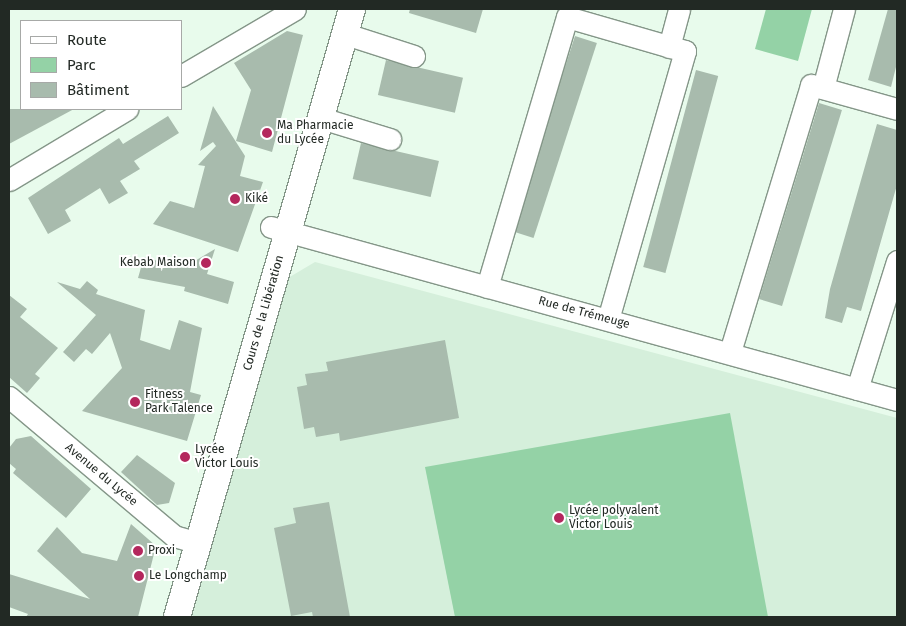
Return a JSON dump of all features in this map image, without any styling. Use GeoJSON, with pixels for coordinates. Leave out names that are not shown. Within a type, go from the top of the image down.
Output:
{"type":"FeatureCollection","features":[{"type":"Feature","properties":{"kind":"main road","name":"Cours de la Libération"},"geometry":{"type":"LineString","coordinates":[[160,617],[190,541],[279,229],[346,9]]}},
{"type":"Feature","properties":{"kind":"main road","name":"Cours de la Libération"},"geometry":{"type":"LineString","coordinates":[[177,617],[190,541]]}},
{"type":"Feature","properties":{"kind":"street"},"geometry":{"type":"LineString","coordinates":[[182,75],[295,9]]}},
{"type":"Feature","properties":{"kind":"street"},"geometry":{"type":"LineString","coordinates":[[669,46],[679,9]]}},
{"type":"Feature","properties":{"kind":"street"},"geometry":{"type":"LineString","coordinates":[[823,88],[844,9]]}},
{"type":"Feature","properties":{"kind":"street"},"geometry":{"type":"LineString","coordinates":[[487,287],[567,17],[685,51],[608,319]]}},
{"type":"Feature","properties":{"kind":"street"},"geometry":{"type":"LineString","coordinates":[[355,37],[414,56]]}},
{"type":"Feature","properties":{"kind":"street"},"geometry":{"type":"LineString","coordinates":[[730,352],[811,85],[897,109]]}},
{"type":"Feature","properties":{"kind":"street"},"geometry":{"type":"LineString","coordinates":[[9,180],[125,110]]}},
{"type":"Feature","properties":{"kind":"street"},"geometry":{"type":"LineString","coordinates":[[331,121],[390,139]]}},
{"type":"Feature","properties":{"kind":"street","name":"Rue de Trémeuge"},"geometry":{"type":"LineString","coordinates":[[279,229],[730,352],[897,400]]}},
{"type":"Feature","properties":{"kind":"street"},"geometry":{"type":"LineString","coordinates":[[857,389],[897,261]]}},
{"type":"Feature","properties":{"kind":"street","name":"Avenue du Lycée"},"geometry":{"type":"LineString","coordinates":[[13,408],[190,541]]}},
{"type":"Feature","properties":{"kind":"shaded area","name":"Lycée polyvalent Victor Louis"},"geometry":{"type":"Polygon","coordinates":[[[315,262],[897,418],[897,617],[192,617],[288,278],[315,262]]]}},
{"type":"Feature","properties":{"kind":"green space"},"geometry":{"type":"Polygon","coordinates":[[[766,9],[812,9],[798,61],[755,49],[766,9]]]}},
{"type":"Feature","properties":{"kind":"green space"},"geometry":{"type":"Polygon","coordinates":[[[730,413],[768,617],[455,617],[425,467],[730,413]]]}},
{"type":"Feature","properties":{"kind":"building"},"geometry":{"type":"Polygon","coordinates":[[[410,9],[483,9],[476,33],[409,13],[410,9]]]}},
{"type":"Feature","properties":{"kind":"building"},"geometry":{"type":"Polygon","coordinates":[[[888,9],[897,9],[897,63],[891,87],[868,80],[888,9]]]}},
{"type":"Feature","properties":{"kind":"building"},"geometry":{"type":"Polygon","coordinates":[[[287,31],[303,35],[272,152],[236,141],[251,90],[234,63],[287,31]]]}},
{"type":"Feature","properties":{"kind":"building"},"geometry":{"type":"Polygon","coordinates":[[[575,36],[597,43],[534,238],[512,231],[575,36]]]}},
{"type":"Feature","properties":{"kind":"building"},"geometry":{"type":"Polygon","coordinates":[[[386,60],[463,78],[455,113],[378,95],[386,60]]]}},
{"type":"Feature","properties":{"kind":"building"},"geometry":{"type":"Polygon","coordinates":[[[696,70],[718,76],[665,273],[643,267],[696,70]]]}},
{"type":"Feature","properties":{"kind":"building"},"geometry":{"type":"Polygon","coordinates":[[[819,103],[842,110],[782,306],[759,299],[819,103]]]}},
{"type":"Feature","properties":{"kind":"building"},"geometry":{"type":"Polygon","coordinates":[[[213,106],[245,156],[240,176],[263,182],[238,252],[153,224],[170,201],[194,208],[205,166],[198,165],[216,146],[213,142],[200,151],[213,106]]]}},
{"type":"Feature","properties":{"kind":"building"},"geometry":{"type":"Polygon","coordinates":[[[9,109],[72,110],[9,144],[9,109]]]}},
{"type":"Feature","properties":{"kind":"building"},"geometry":{"type":"Polygon","coordinates":[[[168,116],[179,133],[134,161],[140,169],[120,181],[128,193],[109,204],[100,188],[65,210],[71,221],[48,234],[28,198],[119,138],[123,144],[168,116]]]}},
{"type":"Feature","properties":{"kind":"building"},"geometry":{"type":"Polygon","coordinates":[[[877,124],[897,130],[897,185],[861,311],[847,307],[842,323],[825,318],[830,289],[877,124]]]}},
{"type":"Feature","properties":{"kind":"building"},"geometry":{"type":"Polygon","coordinates":[[[361,143],[439,161],[431,197],[353,179],[361,143]]]}},
{"type":"Feature","properties":{"kind":"building"},"geometry":{"type":"Polygon","coordinates":[[[215,249],[207,274],[234,282],[228,304],[184,291],[185,287],[138,278],[144,257],[183,268],[215,249]]]}},
{"type":"Feature","properties":{"kind":"building"},"geometry":{"type":"Polygon","coordinates":[[[87,281],[98,290],[96,294],[145,310],[140,340],[170,350],[179,320],[202,328],[190,392],[201,395],[187,441],[82,411],[122,368],[110,333],[92,354],[86,349],[74,362],[63,352],[96,315],[57,282],[80,289],[87,281]]]}},
{"type":"Feature","properties":{"kind":"building"},"geometry":{"type":"Polygon","coordinates":[[[9,295],[27,309],[20,317],[58,348],[35,374],[40,378],[27,393],[9,377],[9,295]]]}},
{"type":"Feature","properties":{"kind":"building"},"geometry":{"type":"Polygon","coordinates":[[[445,340],[459,418],[340,441],[339,433],[316,437],[314,427],[304,429],[297,387],[307,385],[305,374],[328,371],[326,362],[445,340]]]}},
{"type":"Feature","properties":{"kind":"building"},"geometry":{"type":"Polygon","coordinates":[[[31,436],[91,489],[66,518],[13,473],[16,469],[9,463],[9,448],[16,439],[31,436]]]}},
{"type":"Feature","properties":{"kind":"building"},"geometry":{"type":"Polygon","coordinates":[[[137,455],[175,483],[169,503],[157,505],[121,472],[137,455]]]}},
{"type":"Feature","properties":{"kind":"building"},"geometry":{"type":"Polygon","coordinates":[[[329,502],[350,617],[313,617],[312,612],[291,616],[274,528],[296,523],[293,508],[329,502]]]}},
{"type":"Feature","properties":{"kind":"building"},"geometry":{"type":"Polygon","coordinates":[[[131,524],[156,546],[138,617],[26,617],[28,614],[9,607],[9,574],[90,599],[37,551],[57,527],[82,553],[117,561],[131,524]]]}},
{"type":"Feature","properties":{"kind":"place","name":"Ma Pharmacie du Lycée"},"geometry":{"type":"Point","coordinates":[267,133]}},
{"type":"Feature","properties":{"kind":"place","name":"Kiké"},"geometry":{"type":"Point","coordinates":[235,199]}},
{"type":"Feature","properties":{"kind":"place","name":"Kebab Maison"},"geometry":{"type":"Point","coordinates":[206,263]}},
{"type":"Feature","properties":{"kind":"place","name":"Fitness Park Talence"},"geometry":{"type":"Point","coordinates":[135,402]}},
{"type":"Feature","properties":{"kind":"place","name":"Lycée Victor Louis"},"geometry":{"type":"Point","coordinates":[185,457]}},
{"type":"Feature","properties":{"kind":"place","name":"Lycée polyvalent Victor Louis"},"geometry":{"type":"Point","coordinates":[559,518]}},
{"type":"Feature","properties":{"kind":"place","name":"Proxi"},"geometry":{"type":"Point","coordinates":[138,551]}},
{"type":"Feature","properties":{"kind":"place","name":"Le Longchamp"},"geometry":{"type":"Point","coordinates":[139,576]}}]}
